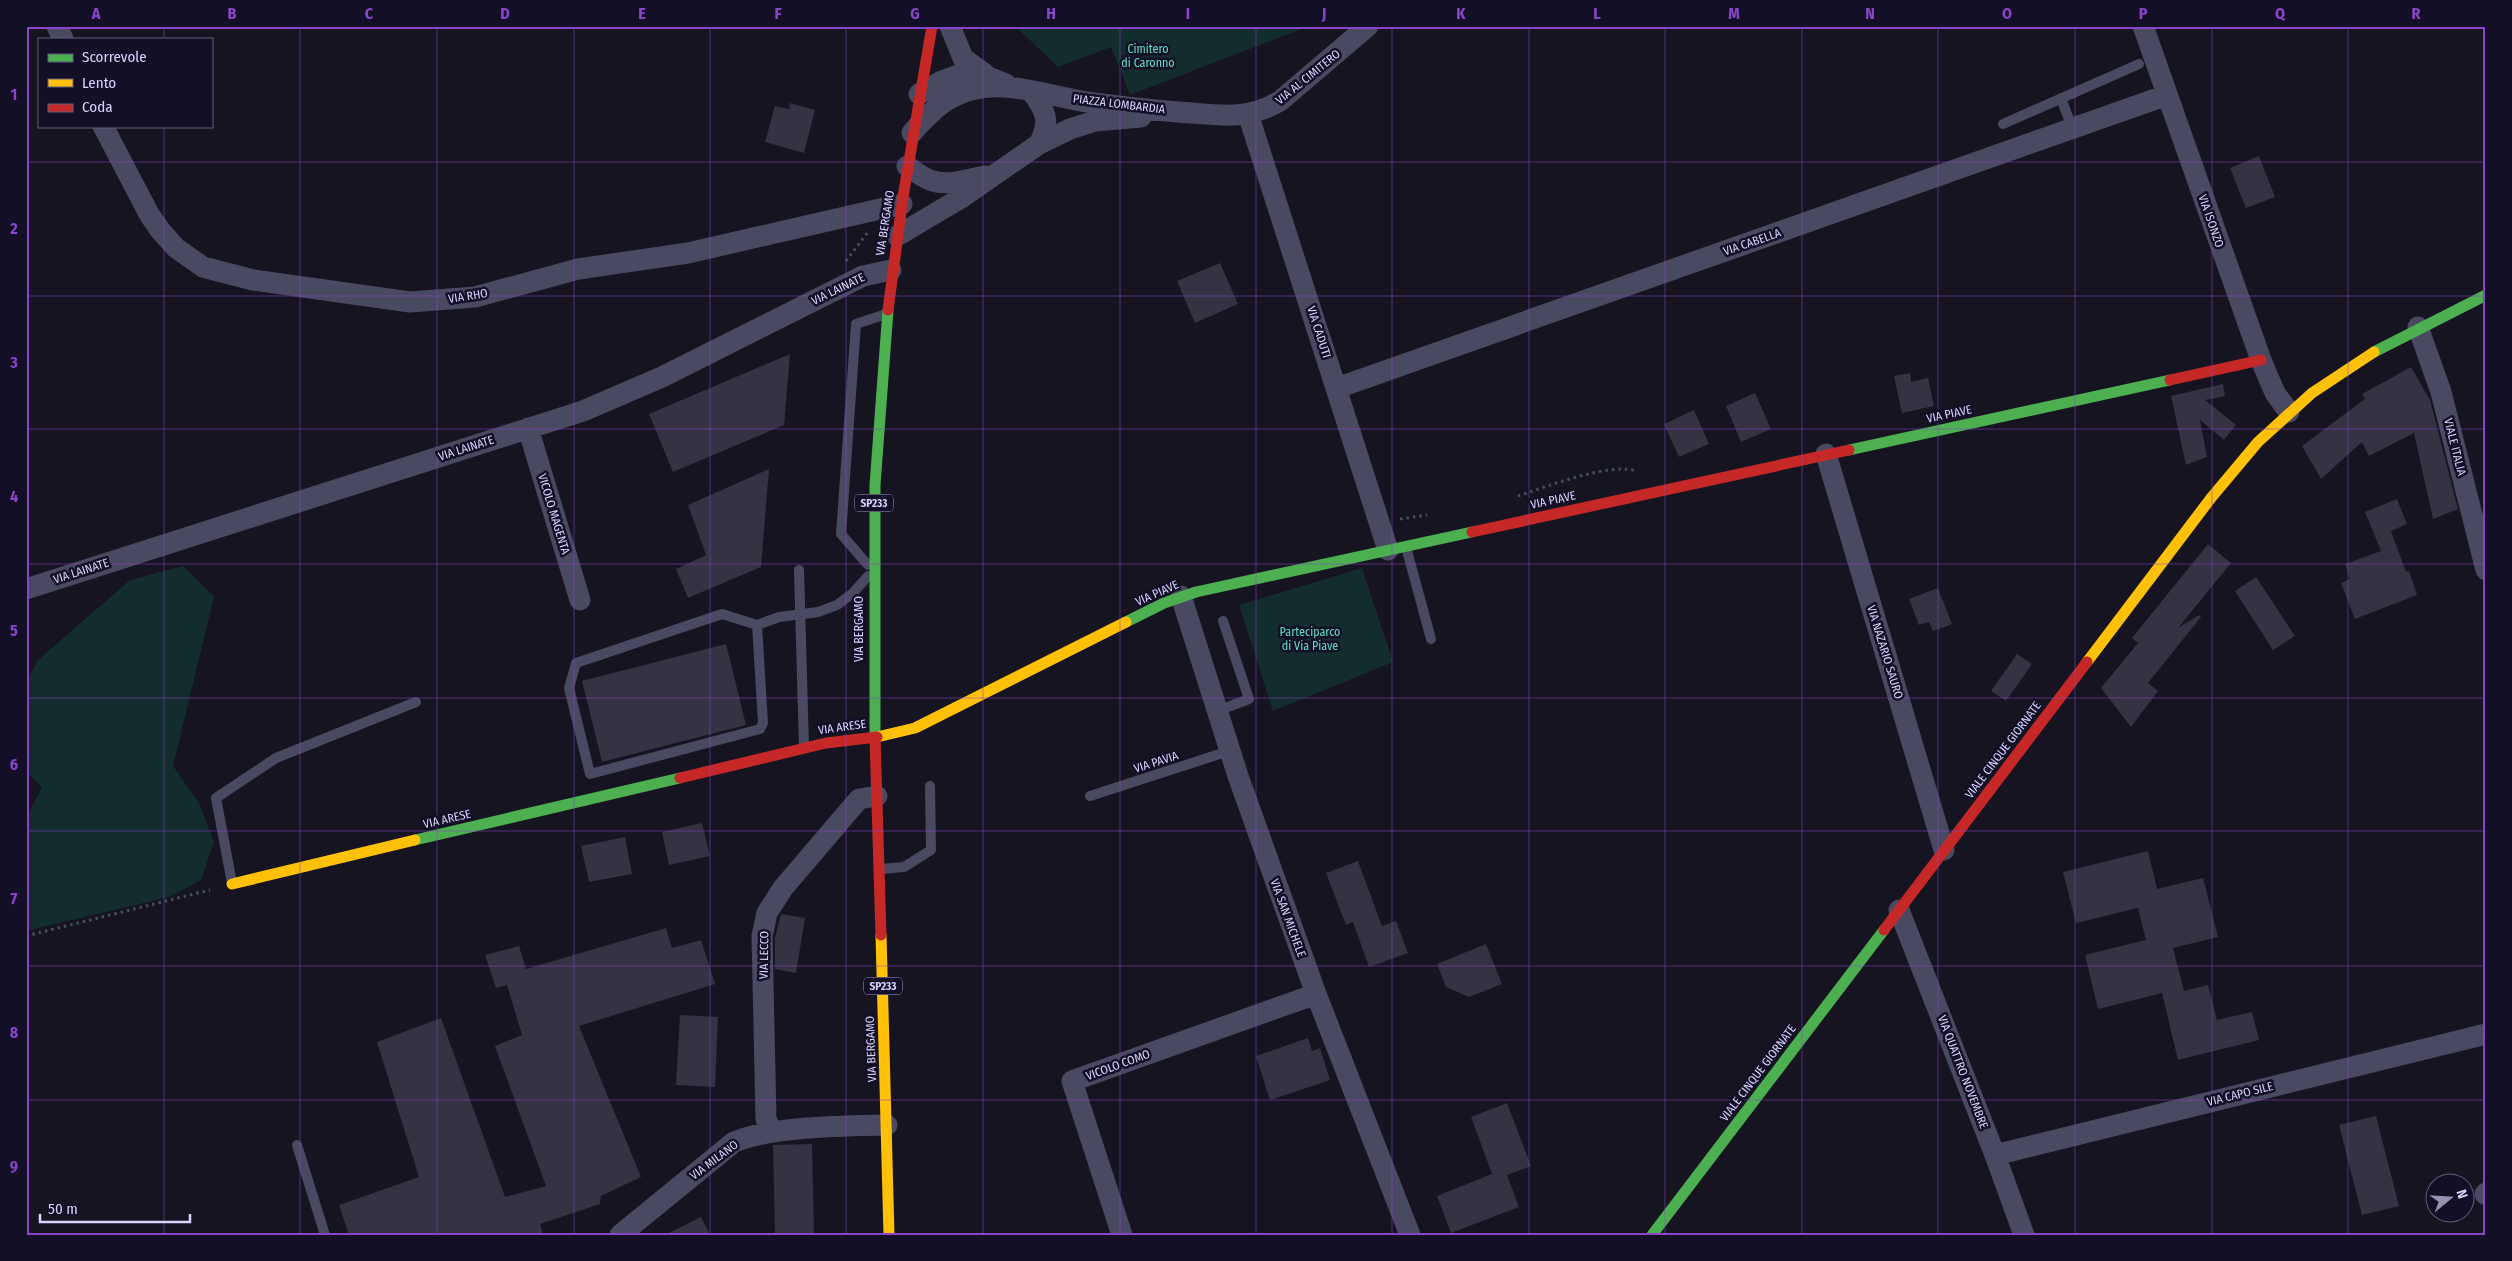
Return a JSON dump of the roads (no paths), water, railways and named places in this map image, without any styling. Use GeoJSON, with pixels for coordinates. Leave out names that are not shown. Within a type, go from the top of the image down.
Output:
{"type":"FeatureCollection","features":[{"type":"Feature","properties":{"kind":"street"},"geometry":{"type":"LineString","coordinates":[[58,26],[63,38]]}},
{"type":"Feature","properties":{"kind":"street","name":"VIA BERGAMO"},"geometry":{"type":"LineString","coordinates":[[889,1235],[875,737],[873,571],[875,473],[891,270],[912,133],[932,26]]}},
{"type":"Feature","properties":{"kind":"street","name":"PIAZZA LOMBARDIA"},"geometry":{"type":"LineString","coordinates":[[950,26],[963,58],[985,74]]}},
{"type":"Feature","properties":{"kind":"street","name":"VIA AL CIMITERO"},"geometry":{"type":"LineString","coordinates":[[1181,112],[1228,116],[1264,110],[1280,101],[1368,26]]}},
{"type":"Feature","properties":{"kind":"street","name":"VIA ISONZO"},"geometry":{"type":"LineString","coordinates":[[2143,26],[2261,360],[2275,393],[2289,412]]}},
{"type":"Feature","properties":{"kind":"street","name":"PIAZZA LOMBARDIA"},"geometry":{"type":"LineString","coordinates":[[919,94],[942,81],[971,70],[1021,89]]}},
{"type":"Feature","properties":{"kind":"street","name":"PIAZZA LOMBARDIA"},"geometry":{"type":"LineString","coordinates":[[912,133],[952,96],[986,86],[1021,89],[1092,102],[1181,112]]}},
{"type":"Feature","properties":{"kind":"street"},"geometry":{"type":"LineString","coordinates":[[1021,89],[1044,108],[1046,130],[1039,144]]}},
{"type":"Feature","properties":{"kind":"street","name":"VIA CABELLA"},"geometry":{"type":"LineString","coordinates":[[1337,388],[2167,95]]}},
{"type":"Feature","properties":{"kind":"street","name":"PIAZZA LOMBARDIA"},"geometry":{"type":"LineString","coordinates":[[897,236],[961,198],[993,174],[1039,144],[1070,129],[1094,121],[1181,112]]}},
{"type":"Feature","properties":{"kind":"street","name":"VIA CADUTI"},"geometry":{"type":"LineString","coordinates":[[1248,114],[1337,388],[1397,548]]}},
{"type":"Feature","properties":{"kind":"street","name":"VIA RHO"},"geometry":{"type":"LineString","coordinates":[[104,128],[149,214],[160,230],[176,248],[203,267],[253,280],[410,302],[475,297],[578,269],[688,253],[902,204]]}},
{"type":"Feature","properties":{"kind":"street","name":"PIAZZA LOMBARDIA"},"geometry":{"type":"LineString","coordinates":[[907,166],[931,181],[941,182],[955,182],[993,174]]}},
{"type":"Feature","properties":{"kind":"street","name":"VIA LAINATE"},"geometry":{"type":"LineString","coordinates":[[26,589],[528,428],[621,396],[856,280],[875,272],[891,270]]}},
{"type":"Feature","properties":{"kind":"street","name":"VIALE CINQUE GIORNATE"},"geometry":{"type":"LineString","coordinates":[[1652,1235],[2211,498],[2249,452],[2289,412],[2334,375],[2418,327],[2486,295]]}},
{"type":"Feature","properties":{"kind":"street","name":"VIALE ITALIA"},"geometry":{"type":"LineString","coordinates":[[2418,327],[2441,392],[2486,570]]}},
{"type":"Feature","properties":{"kind":"street","name":"VIA PIAVE"},"geometry":{"type":"LineString","coordinates":[[875,737],[915,728],[1181,596],[2261,360]]}},
{"type":"Feature","properties":{"kind":"street","name":"VICOLO MAGENTA"},"geometry":{"type":"LineString","coordinates":[[528,428],[580,600]]}},
{"type":"Feature","properties":{"kind":"street","name":"VIA NAZARIO SAURO"},"geometry":{"type":"LineString","coordinates":[[1826,454],[1944,850]]}},
{"type":"Feature","properties":{"kind":"street","name":"VIA SAN MICHELE"},"geometry":{"type":"LineString","coordinates":[[1181,596],[1230,751],[1316,994],[1410,1235]]}},
{"type":"Feature","properties":{"kind":"street","name":"VIA ARESE"},"geometry":{"type":"LineString","coordinates":[[232,884],[804,748],[875,737]]}},
{"type":"Feature","properties":{"kind":"street","name":"VIA LECCO"},"geometry":{"type":"LineString","coordinates":[[771,1132],[766,1119],[762,936],[767,913],[783,888],[859,799],[877,796]]}},
{"type":"Feature","properties":{"kind":"street","name":"VIA QUATTRO NOVEMBRE"},"geometry":{"type":"LineString","coordinates":[[1899,910],[1995,1155],[2024,1235]]}},
{"type":"Feature","properties":{"kind":"street","name":"VICOLO COMO"},"geometry":{"type":"LineString","coordinates":[[1122,1235],[1072,1082],[1316,994]]}},
{"type":"Feature","properties":{"kind":"street","name":"VIA CAPO SILE"},"geometry":{"type":"LineString","coordinates":[[1995,1155],[2486,1034]]}},
{"type":"Feature","properties":{"kind":"street","name":"VIA MILANO"},"geometry":{"type":"LineString","coordinates":[[620,1235],[734,1142],[749,1136],[771,1132],[887,1125]]}},
{"type":"Feature","properties":{"kind":"lane"},"geometry":{"type":"LineString","coordinates":[[2003,124],[2139,64]]}},
{"type":"Feature","properties":{"kind":"lane"},"geometry":{"type":"LineString","coordinates":[[2061,98],[2072,128]]}},
{"type":"Feature","properties":{"kind":"lane"},"geometry":{"type":"LineString","coordinates":[[757,625],[763,723],[760,729],[590,774],[569,688],[576,663],[722,614],[757,625],[779,617],[818,612],[837,605],[853,593],[873,571],[841,534],[856,324],[887,313]]}},
{"type":"Feature","properties":{"kind":"lane"},"geometry":{"type":"LineString","coordinates":[[1397,548],[1431,639]]}},
{"type":"Feature","properties":{"kind":"lane"},"geometry":{"type":"LineString","coordinates":[[799,570],[804,748]]}},
{"type":"Feature","properties":{"kind":"lane"},"geometry":{"type":"LineString","coordinates":[[1217,711],[1249,699],[1222,621]]}},
{"type":"Feature","properties":{"kind":"lane"},"geometry":{"type":"LineString","coordinates":[[232,884],[216,798],[276,758],[416,702]]}},
{"type":"Feature","properties":{"kind":"lane","name":"VIA PAVIA"},"geometry":{"type":"LineString","coordinates":[[1090,796],[1230,751]]}},
{"type":"Feature","properties":{"kind":"lane"},"geometry":{"type":"LineString","coordinates":[[879,870],[904,867],[931,850],[930,786]]}},
{"type":"Feature","properties":{"kind":"lane"},"geometry":{"type":"LineString","coordinates":[[297,1145],[325,1235]]}},
{"type":"Feature","properties":{"kind":"park label","name":"Cimitero di Caronno"},"geometry":{"type":"Point","coordinates":[1148,56]}},
{"type":"Feature","properties":{"kind":"park label","name":"Parteciparco di Via Piave"},"geometry":{"type":"Point","coordinates":[1310,639]}}]}
